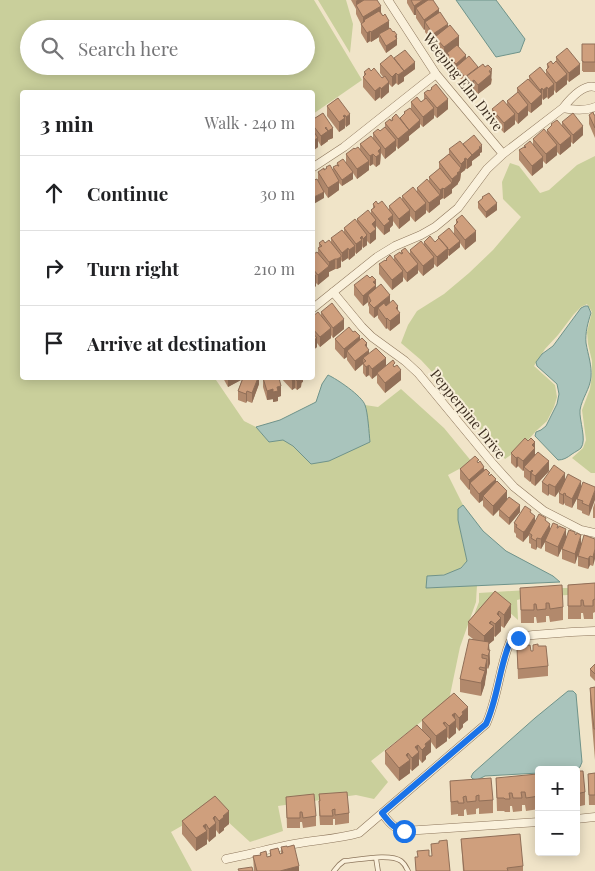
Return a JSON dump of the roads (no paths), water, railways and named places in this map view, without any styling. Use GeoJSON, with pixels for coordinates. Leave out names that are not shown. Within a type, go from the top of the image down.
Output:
{"type":"FeatureCollection","features":[{"type":"Feature","properties":{"kind":"street","name":"Weeping Elm Drive"},"geometry":{"type":"LineString","coordinates":[[388,0],[436,74],[503,154]]}},
{"type":"Feature","properties":{"kind":"street"},"geometry":{"type":"LineString","coordinates":[[315,166],[344,147],[436,74]]}},
{"type":"Feature","properties":{"kind":"street"},"geometry":{"type":"LineString","coordinates":[[315,306],[377,256],[436,227],[462,203],[487,169],[503,154],[563,108],[585,88],[595,87]]}},
{"type":"Feature","properties":{"kind":"street"},"geometry":{"type":"LineString","coordinates":[[563,108],[592,109],[595,107]]}},
{"type":"Feature","properties":{"kind":"street","name":"Pepperpine Drive"},"geometry":{"type":"LineString","coordinates":[[333,292],[372,337],[405,360],[418,373],[514,487],[544,511],[581,530],[595,534]]}},
{"type":"Feature","properties":{"kind":"street"},"geometry":{"type":"LineString","coordinates":[[226,859],[292,844],[342,838],[359,833],[486,724],[491,714],[505,653],[510,642],[533,635],[595,631]]}},
{"type":"Feature","properties":{"kind":"street"},"geometry":{"type":"LineString","coordinates":[[382,813],[398,830],[404,831],[535,822]]}},
{"type":"Feature","properties":{"kind":"street"},"geometry":{"type":"LineString","coordinates":[[580,819],[595,817]]}},
{"type":"Feature","properties":{"kind":"lane"},"geometry":{"type":"LineString","coordinates":[[334,871],[344,861],[387,857],[395,858],[405,865],[408,871]]}},
{"type":"Feature","properties":{"kind":"lane"},"geometry":{"type":"LineString","coordinates":[[376,858],[378,871]]}},
{"type":"Feature","properties":{"kind":"water"},"geometry":{"type":"Polygon","coordinates":[[[456,0],[496,0],[525,39],[520,52],[496,57],[456,0]]]}},
{"type":"Feature","properties":{"kind":"water"},"geometry":{"type":"Polygon","coordinates":[[[588,306],[591,313],[586,343],[591,373],[589,386],[580,410],[583,444],[580,449],[568,457],[558,460],[535,436],[536,432],[546,426],[557,404],[559,394],[557,384],[537,366],[536,362],[542,354],[553,346],[581,308],[588,306]]]}},
{"type":"Feature","properties":{"kind":"water"},"geometry":{"type":"Polygon","coordinates":[[[328,375],[349,388],[363,401],[367,413],[370,442],[329,461],[311,464],[293,446],[283,440],[269,442],[256,427],[280,420],[316,402],[322,384],[328,375]]]}},
{"type":"Feature","properties":{"kind":"water"},"geometry":{"type":"Polygon","coordinates":[[[463,505],[483,531],[506,551],[553,576],[560,582],[426,588],[427,576],[444,575],[461,568],[467,561],[458,520],[458,509],[463,505]]]}},
{"type":"Feature","properties":{"kind":"water"},"geometry":{"type":"Polygon","coordinates":[[[568,691],[573,691],[576,694],[582,762],[580,767],[535,766],[535,773],[485,776],[477,780],[471,777],[473,773],[568,691]]]}}]}
